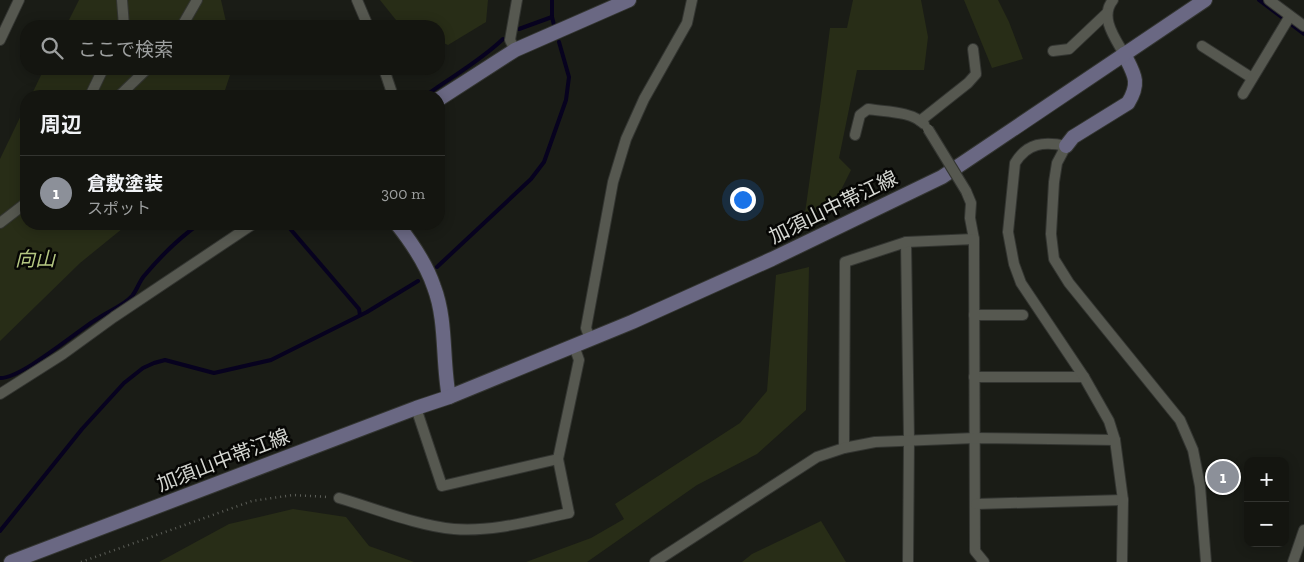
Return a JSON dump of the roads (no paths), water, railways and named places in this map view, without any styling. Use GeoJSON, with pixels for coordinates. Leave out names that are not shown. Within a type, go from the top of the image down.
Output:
{"type":"FeatureCollection","features":[{"type":"Feature","properties":{"kind":"main road"},"geometry":{"type":"LineString","coordinates":[[445,94],[515,50],[629,0]]}},
{"type":"Feature","properties":{"kind":"main road","name":"加須山中帯江線"},"geometry":{"type":"LineString","coordinates":[[11,562],[449,397],[632,322],[772,259],[942,177],[1205,0]]}},
{"type":"Feature","properties":{"kind":"main road"},"geometry":{"type":"LineString","coordinates":[[1066,146],[1073,137],[1128,103],[1136,85],[1135,75],[1124,54]]}},
{"type":"Feature","properties":{"kind":"main road"},"geometry":{"type":"LineString","coordinates":[[402,230],[418,252],[435,287],[442,320],[446,383],[449,397]]}},
{"type":"Feature","properties":{"kind":"street"},"geometry":{"type":"LineString","coordinates":[[0,40],[19,0]]}},
{"type":"Feature","properties":{"kind":"street"},"geometry":{"type":"LineString","coordinates":[[122,0],[124,20]]}},
{"type":"Feature","properties":{"kind":"street"},"geometry":{"type":"LineString","coordinates":[[185,20],[197,0]]}},
{"type":"Feature","properties":{"kind":"street"},"geometry":{"type":"LineString","coordinates":[[356,0],[365,20]]}},
{"type":"Feature","properties":{"kind":"street"},"geometry":{"type":"LineString","coordinates":[[515,50],[510,40],[518,0]]}},
{"type":"Feature","properties":{"kind":"street"},"geometry":{"type":"LineString","coordinates":[[590,339],[586,328],[613,182],[626,139],[644,99],[687,23],[692,0]]}},
{"type":"Feature","properties":{"kind":"street"},"geometry":{"type":"LineString","coordinates":[[1053,51],[1069,50],[1107,13],[1113,0]]}},
{"type":"Feature","properties":{"kind":"street"},"geometry":{"type":"LineString","coordinates":[[1269,0],[1287,20],[1304,26]]}},
{"type":"Feature","properties":{"kind":"street"},"geometry":{"type":"LineString","coordinates":[[0,13],[11,18]]}},
{"type":"Feature","properties":{"kind":"street"},"geometry":{"type":"LineString","coordinates":[[1107,13],[1112,31],[1124,54]]}},
{"type":"Feature","properties":{"kind":"street"},"geometry":{"type":"LineString","coordinates":[[1243,94],[1287,20]]}},
{"type":"Feature","properties":{"kind":"street"},"geometry":{"type":"LineString","coordinates":[[1202,46],[1252,78]]}},
{"type":"Feature","properties":{"kind":"street"},"geometry":{"type":"LineString","coordinates":[[920,121],[968,83],[976,74],[973,48]]}},
{"type":"Feature","properties":{"kind":"street"},"geometry":{"type":"LineString","coordinates":[[93,90],[100,75]]}},
{"type":"Feature","properties":{"kind":"street"},"geometry":{"type":"LineString","coordinates":[[125,90],[141,75]]}},
{"type":"Feature","properties":{"kind":"street"},"geometry":{"type":"LineString","coordinates":[[386,75],[392,90]]}},
{"type":"Feature","properties":{"kind":"street"},"geometry":{"type":"LineString","coordinates":[[856,135],[860,115],[868,109],[899,114],[920,121],[928,129],[971,203],[970,218],[974,238],[976,551],[984,562]]}},
{"type":"Feature","properties":{"kind":"street"},"geometry":{"type":"LineString","coordinates":[[1122,562],[1123,500],[1115,440],[1109,421],[1084,377],[1021,283],[1014,264],[1008,232],[1015,163],[1021,154],[1031,146],[1051,143],[1066,146],[1057,162],[1054,182],[1050,234],[1054,259],[1069,284],[1180,420],[1193,450],[1200,486],[1206,562]]}},
{"type":"Feature","properties":{"kind":"street"},"geometry":{"type":"LineString","coordinates":[[0,223],[20,208]]}},
{"type":"Feature","properties":{"kind":"street"},"geometry":{"type":"LineString","coordinates":[[0,394],[63,354],[114,317],[244,230]]}},
{"type":"Feature","properties":{"kind":"street"},"geometry":{"type":"LineString","coordinates":[[844,448],[845,262],[906,242],[974,238]]}},
{"type":"Feature","properties":{"kind":"street"},"geometry":{"type":"LineString","coordinates":[[906,242],[909,440],[908,562]]}},
{"type":"Feature","properties":{"kind":"street"},"geometry":{"type":"LineString","coordinates":[[974,315],[1022,315]]}},
{"type":"Feature","properties":{"kind":"street"},"geometry":{"type":"LineString","coordinates":[[339,498],[418,522],[454,529],[502,528],[568,513],[558,458],[578,360],[574,346]]}},
{"type":"Feature","properties":{"kind":"street"},"geometry":{"type":"LineString","coordinates":[[974,378],[1084,377]]}},
{"type":"Feature","properties":{"kind":"street"},"geometry":{"type":"LineString","coordinates":[[0,383],[13,385]]}},
{"type":"Feature","properties":{"kind":"street"},"geometry":{"type":"LineString","coordinates":[[416,408],[442,486],[558,458]]}},
{"type":"Feature","properties":{"kind":"street"},"geometry":{"type":"LineString","coordinates":[[655,562],[817,457],[844,448],[875,442],[975,438],[1115,440]]}},
{"type":"Feature","properties":{"kind":"street"},"geometry":{"type":"LineString","coordinates":[[976,504],[1123,500]]}},
{"type":"Feature","properties":{"kind":"street"},"geometry":{"type":"LineString","coordinates":[[1293,562],[1304,530]]}},
{"type":"Feature","properties":{"kind":"waterway"},"geometry":{"type":"LineString","coordinates":[[552,0],[554,25]]}},
{"type":"Feature","properties":{"kind":"waterway"},"geometry":{"type":"LineString","coordinates":[[1259,0],[1304,34]]}},
{"type":"Feature","properties":{"kind":"waterway"},"geometry":{"type":"LineString","coordinates":[[519,29],[552,17]]}},
{"type":"Feature","properties":{"kind":"waterway"},"geometry":{"type":"LineString","coordinates":[[434,90],[475,62],[503,39]]}},
{"type":"Feature","properties":{"kind":"waterway"},"geometry":{"type":"LineString","coordinates":[[437,267],[531,179],[544,162],[566,100],[569,77],[559,42]]}},
{"type":"Feature","properties":{"kind":"waterway"},"geometry":{"type":"LineString","coordinates":[[0,378],[21,371],[35,363],[101,316],[128,300],[134,294],[142,278],[191,230]]}},
{"type":"Feature","properties":{"kind":"waterway"},"geometry":{"type":"LineString","coordinates":[[291,230],[359,309],[360,315]]}},
{"type":"Feature","properties":{"kind":"waterway"},"geometry":{"type":"LineString","coordinates":[[0,531],[82,429],[124,383],[143,368],[165,360],[214,373],[271,360],[367,312],[418,281]]}},
{"type":"Feature","properties":{"kind":"place","name":"倉敷塗装"},"geometry":{"type":"Point","coordinates":[1223,477]}},
{"type":"Feature","properties":{"kind":"park label","name":"向山"},"geometry":{"type":"Point","coordinates":[35,259]}}]}
